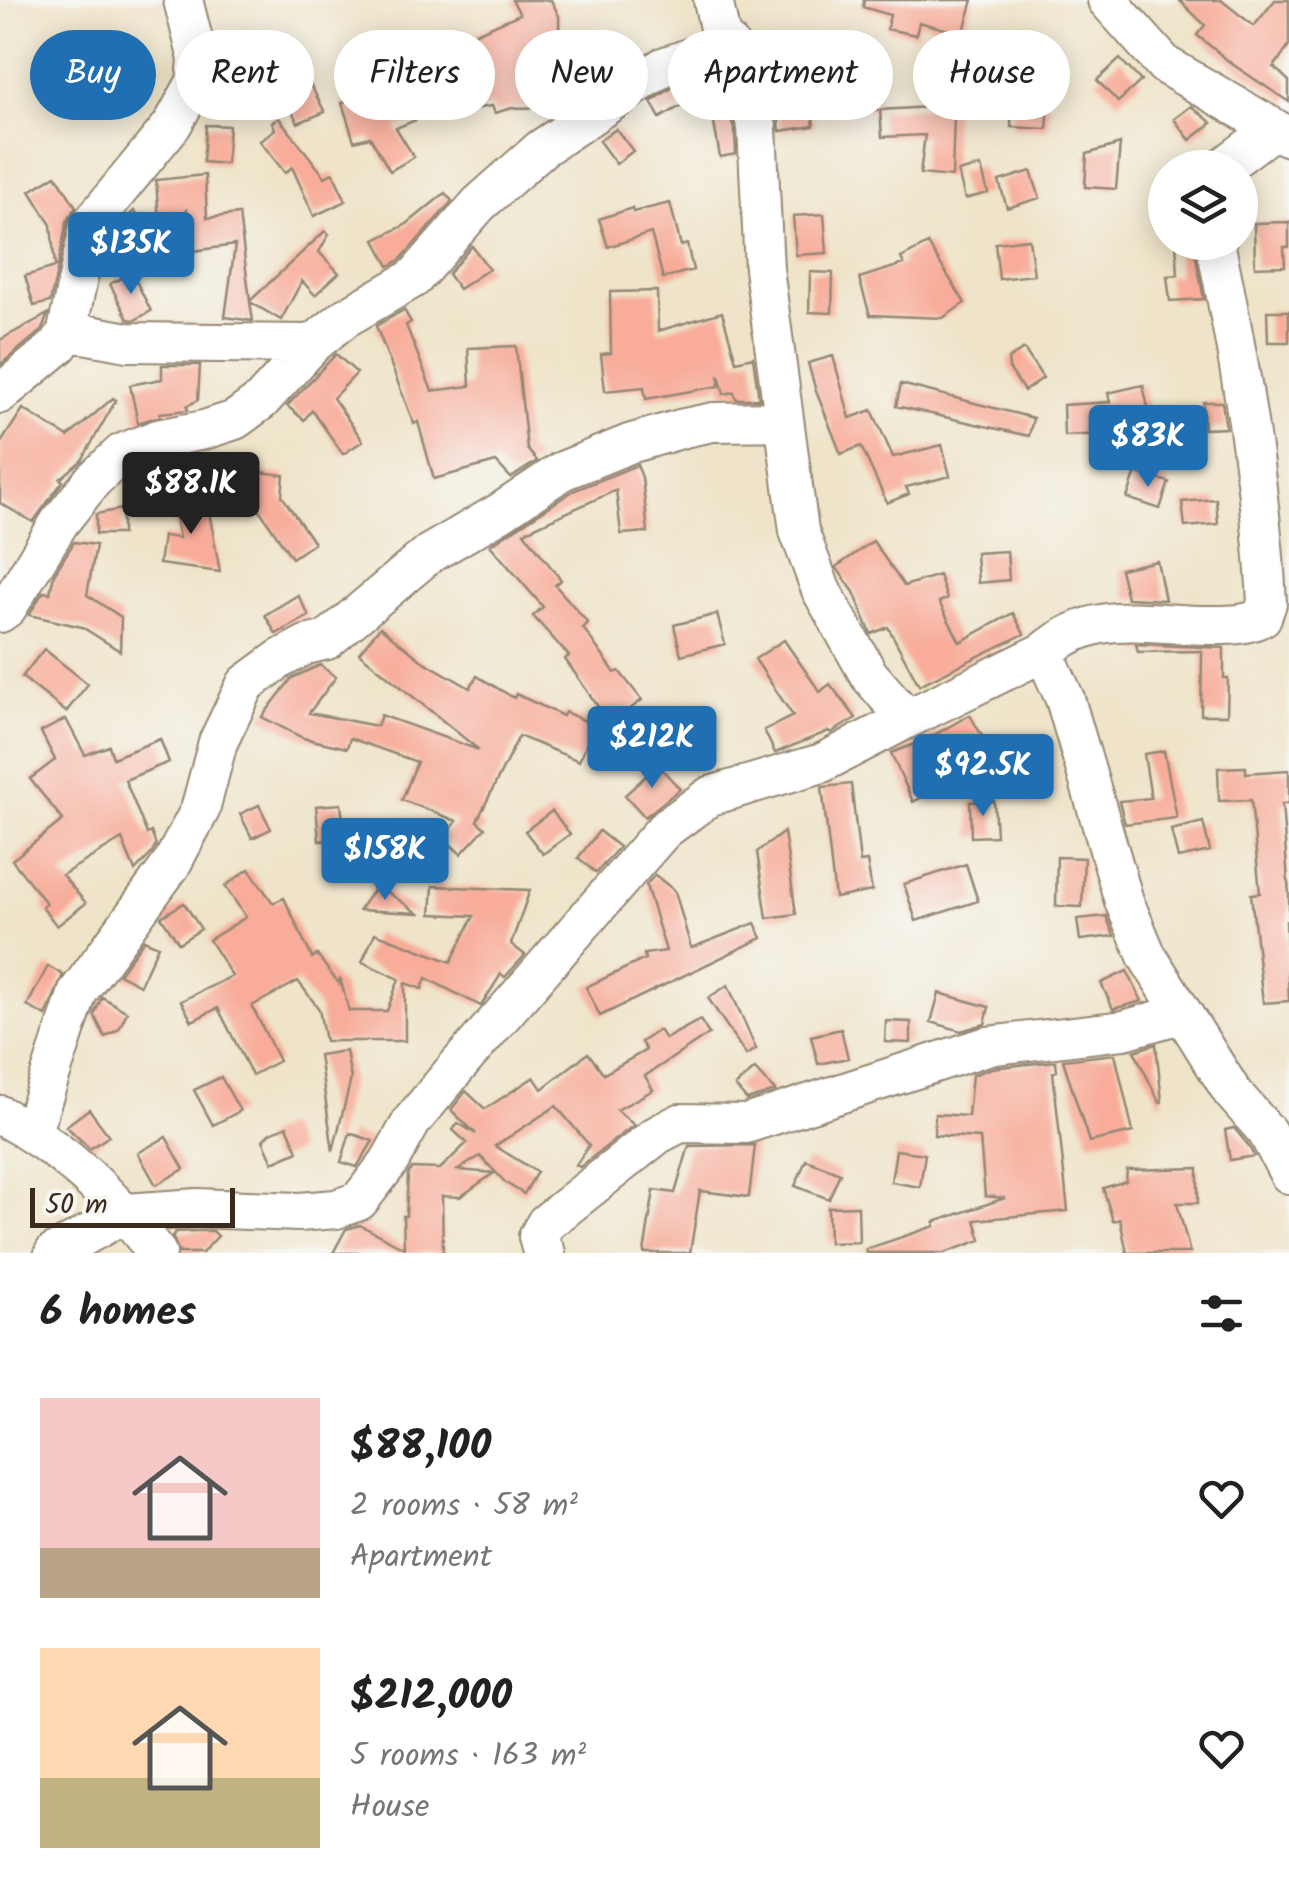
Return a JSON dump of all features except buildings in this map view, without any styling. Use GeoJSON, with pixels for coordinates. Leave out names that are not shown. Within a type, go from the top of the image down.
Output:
{"type":"FeatureCollection","features":[{"type":"Feature","properties":{"kind":"street"},"geometry":{"type":"LineString","coordinates":[[0,394],[58,345],[66,331],[89,226],[172,124],[196,82],[198,59],[183,0]]}},
{"type":"Feature","properties":{"kind":"street"},"geometry":{"type":"LineString","coordinates":[[712,0],[720,30]]}},
{"type":"Feature","properties":{"kind":"street"},"geometry":{"type":"LineString","coordinates":[[1107,0],[1166,65],[1281,133],[1252,150]]}},
{"type":"Feature","properties":{"kind":"street"},"geometry":{"type":"LineString","coordinates":[[0,613],[7,608],[58,524],[93,480],[122,453],[158,439],[235,420],[260,401],[313,344],[345,318],[414,278],[479,204],[541,149],[668,65]]}},
{"type":"Feature","properties":{"kind":"street"},"geometry":{"type":"LineString","coordinates":[[755,120],[764,269],[799,531],[821,590],[869,675],[906,718]]}},
{"type":"Feature","properties":{"kind":"street"},"geometry":{"type":"LineString","coordinates":[[54,1253],[126,1213],[197,1208],[300,1212],[336,1209],[360,1201],[412,1122],[456,1068],[664,830],[710,796],[822,763],[1090,625],[1131,620],[1234,625],[1262,617],[1267,603],[1257,492],[1219,260]]}},
{"type":"Feature","properties":{"kind":"street"},"geometry":{"type":"LineString","coordinates":[[66,331],[128,342],[313,344]]}},
{"type":"Feature","properties":{"kind":"street"},"geometry":{"type":"LineString","coordinates":[[157,1253],[126,1213],[66,1156],[16,1123],[78,992],[171,865],[200,810],[218,742],[246,684],[280,659],[306,645],[327,640],[429,554],[562,471],[684,428],[712,422],[784,421]]}},
{"type":"Feature","properties":{"kind":"street"},"geometry":{"type":"LineString","coordinates":[[1044,652],[1065,699],[1124,901],[1147,956],[1232,1092],[1267,1132],[1289,1174]]}},
{"type":"Feature","properties":{"kind":"street"},"geometry":{"type":"LineString","coordinates":[[546,1253],[538,1237],[546,1223],[657,1135],[680,1123],[746,1124],[987,1046],[1124,1030],[1180,1014]]}}]}
